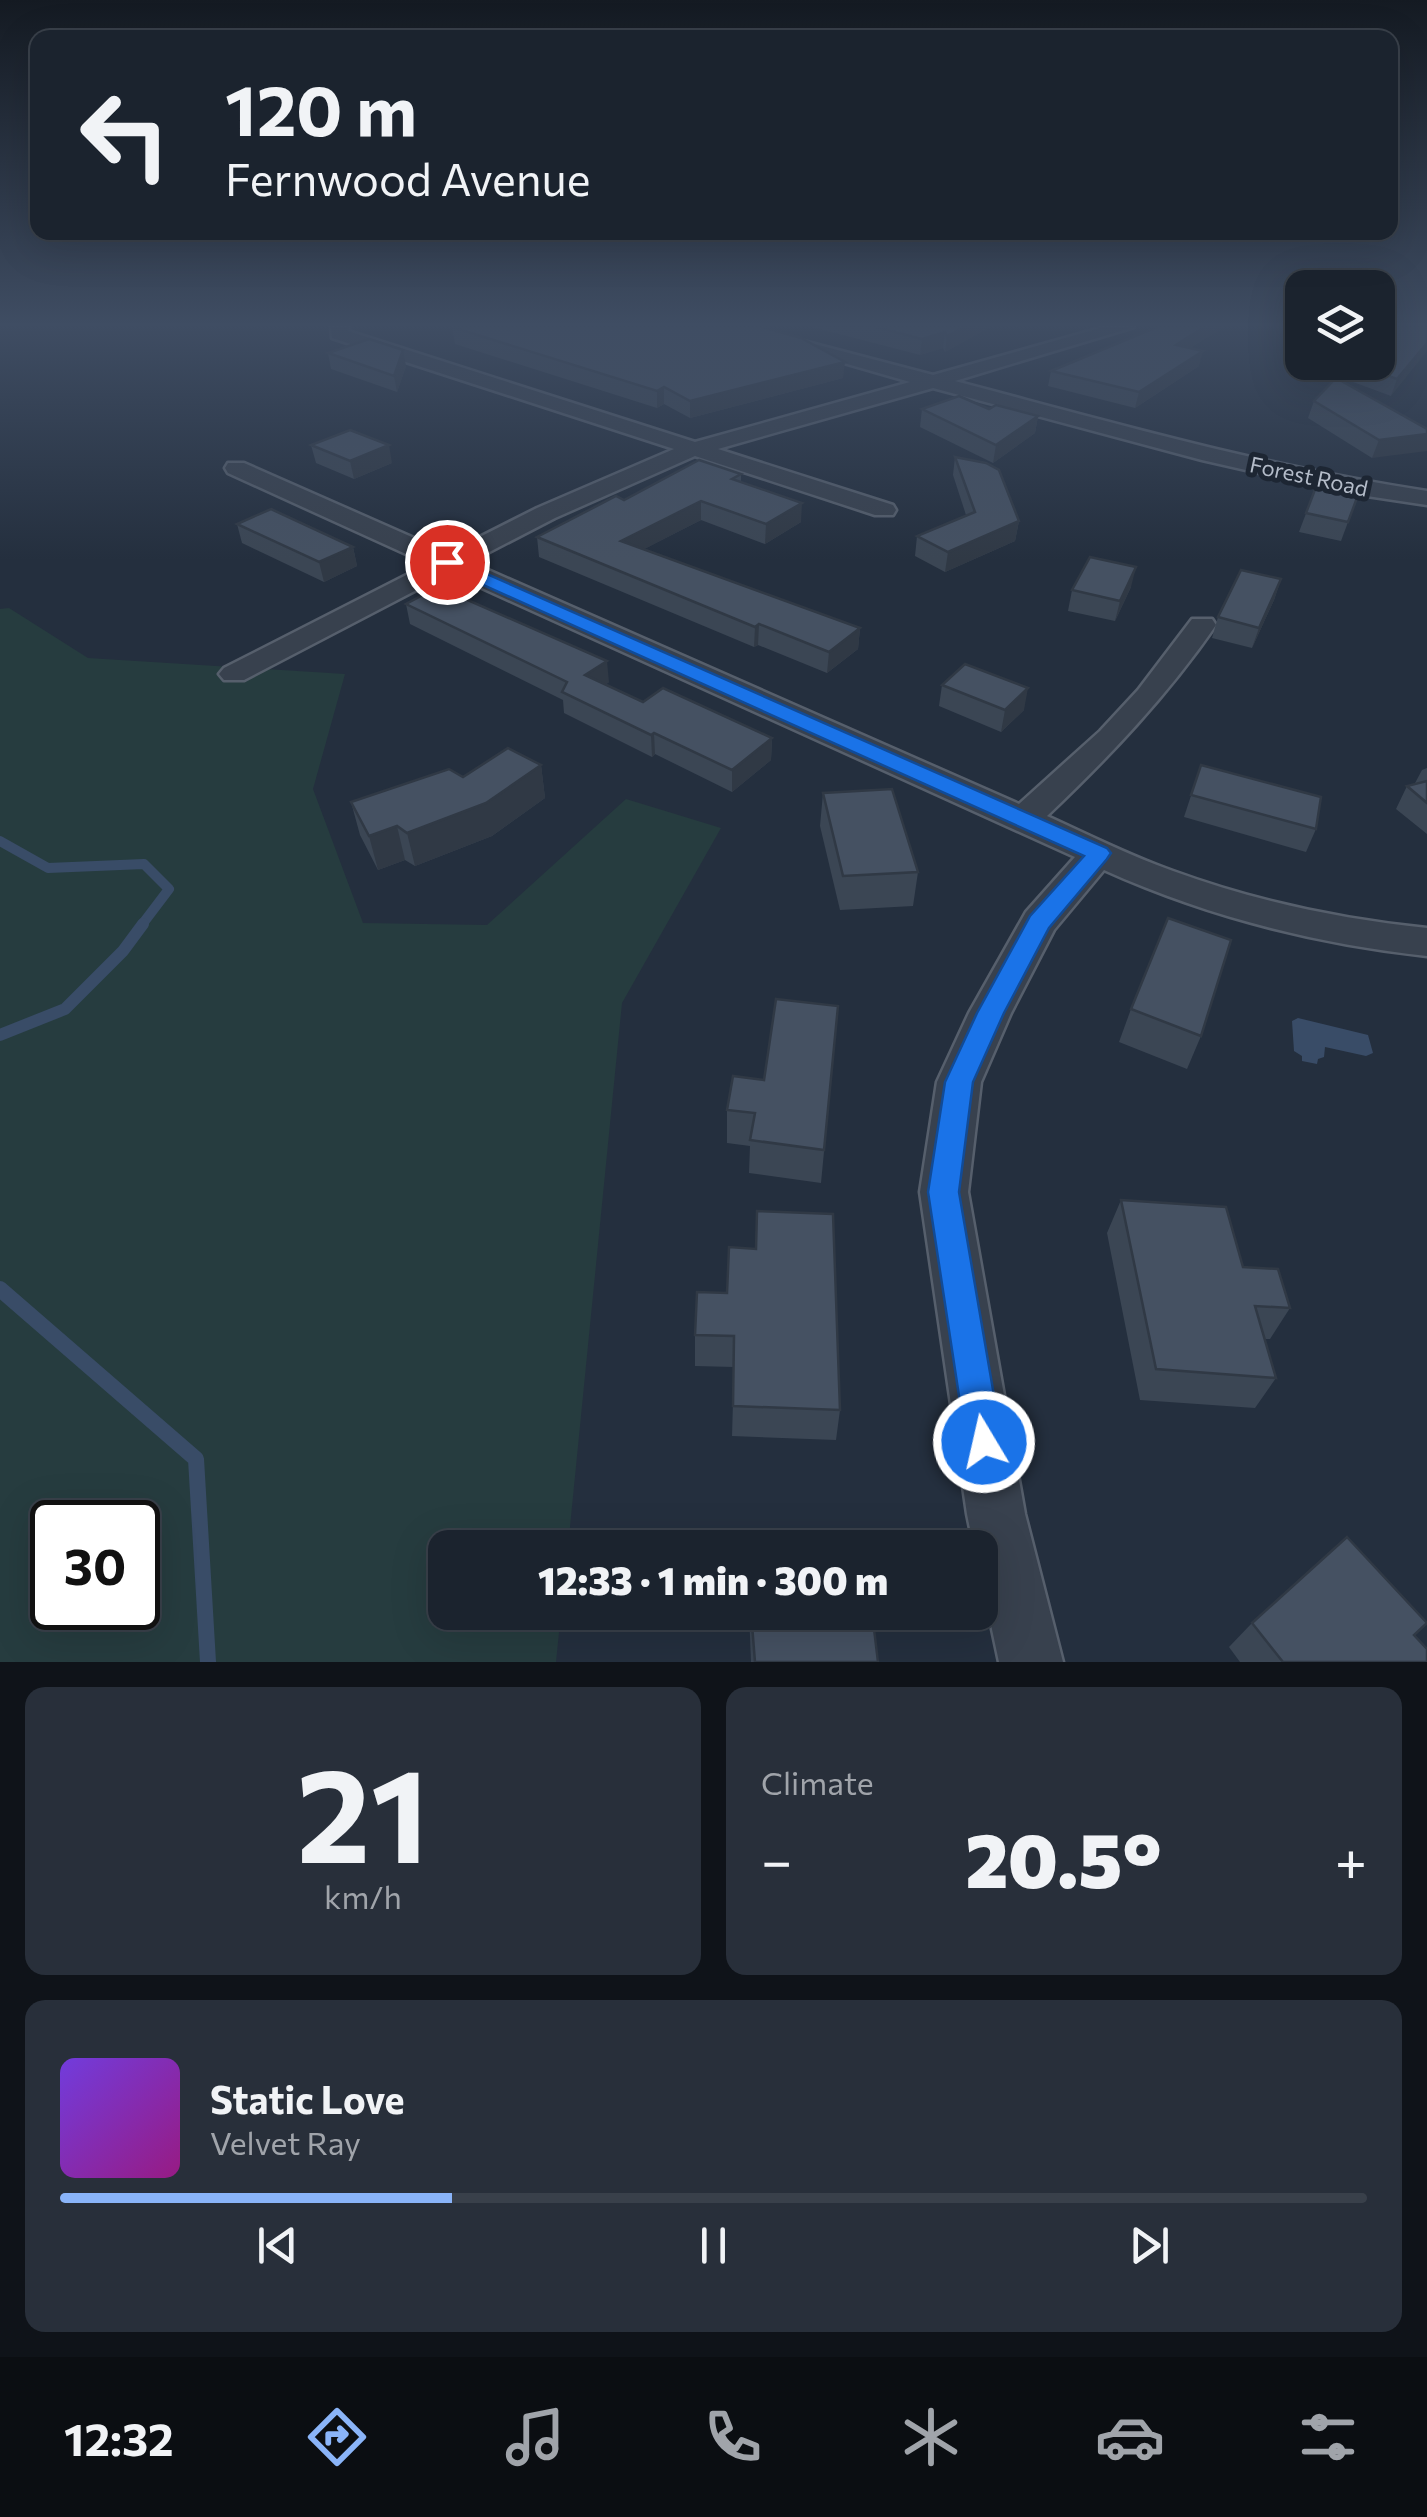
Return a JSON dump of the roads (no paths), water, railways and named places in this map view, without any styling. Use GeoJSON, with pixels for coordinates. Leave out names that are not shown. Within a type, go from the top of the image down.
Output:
{"type":"FeatureCollection","features":[{"type":"Feature","properties":{"kind":"street"},"geometry":{"type":"LineString","coordinates":[[558,405],[884,510]]}},
{"type":"Feature","properties":{"kind":"street"},"geometry":{"type":"LineString","coordinates":[[234,674],[546,513],[694,448],[852,405]]}},
{"type":"Feature","properties":{"kind":"street","name":"Forest Road"},"geometry":{"type":"LineString","coordinates":[[1019,405],[1202,453],[1347,486],[1427,498]]}},
{"type":"Feature","properties":{"kind":"street"},"geometry":{"type":"LineString","coordinates":[[236,468],[1099,853],[1240,909],[1374,937],[1427,942]]}},
{"type":"Feature","properties":{"kind":"street"},"geometry":{"type":"LineString","coordinates":[[1023,819],[1111,738],[1149,696],[1202,625]]}},
{"type":"Feature","properties":{"kind":"street"},"geometry":{"type":"LineString","coordinates":[[1031,1662],[996,1514],[944,1192],[959,1082],[990,1013],[1039,922],[1099,853]]}},
{"type":"Feature","properties":{"kind":"water"},"geometry":{"type":"Polygon","coordinates":[[[1298,1018],[1368,1035],[1373,1053],[1366,1056],[1325,1047],[1324,1057],[1317,1064],[1302,1061],[1302,1056],[1294,1051],[1292,1021],[1298,1018]]]}},
{"type":"Feature","properties":{"kind":"waterway"},"geometry":{"type":"LineString","coordinates":[[0,841],[48,868],[144,864],[169,889],[141,926]]}},
{"type":"Feature","properties":{"kind":"waterway"},"geometry":{"type":"LineString","coordinates":[[0,1035],[65,1009],[123,951],[143,924]]}},
{"type":"Feature","properties":{"kind":"waterway"},"geometry":{"type":"LineString","coordinates":[[0,1289],[196,1459],[208,1662]]}}]}
